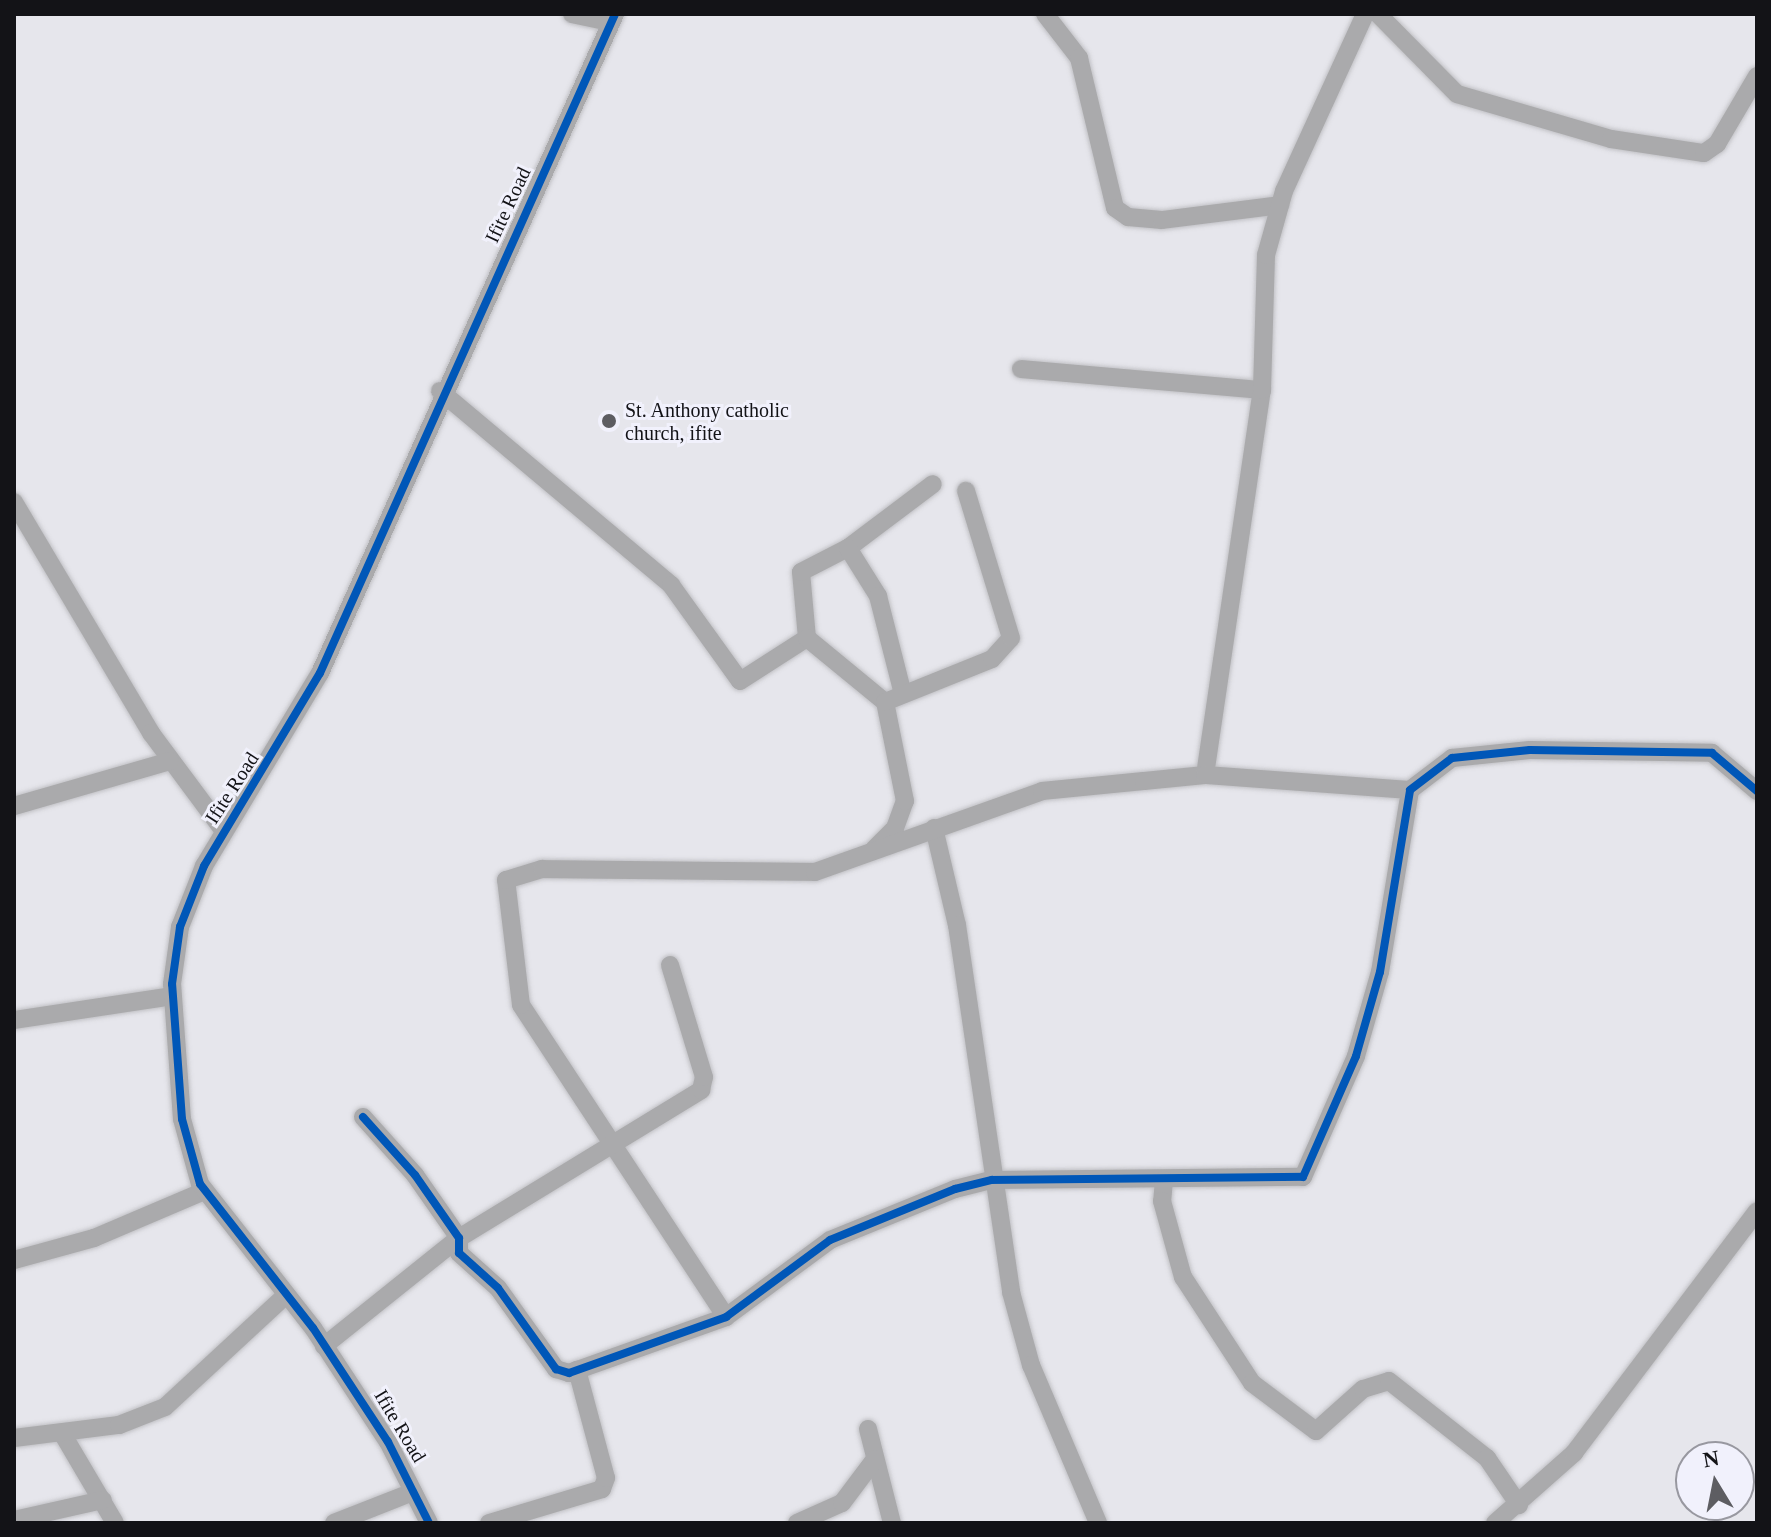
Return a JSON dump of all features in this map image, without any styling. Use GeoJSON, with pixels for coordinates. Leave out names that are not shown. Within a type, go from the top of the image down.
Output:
{"type":"FeatureCollection","features":[{"type":"Feature","properties":{"kind":"street"},"geometry":{"type":"LineString","coordinates":[[572,14],[613,18]]}},
{"type":"Feature","properties":{"kind":"street"},"geometry":{"type":"LineString","coordinates":[[1045,14],[1079,58],[1115,208],[1128,217],[1162,220],[1280,205]]}},
{"type":"Feature","properties":{"kind":"street"},"geometry":{"type":"LineString","coordinates":[[1205,775],[1262,390],[1266,255],[1280,205],[1365,14]]}},
{"type":"Feature","properties":{"kind":"street"},"geometry":{"type":"LineString","coordinates":[[1378,14],[1457,94],[1611,139],[1704,153],[1717,144],[1757,76]]}},
{"type":"Feature","properties":{"kind":"street","name":"Ifite Road"},"geometry":{"type":"LineString","coordinates":[[429,1523],[324,1346],[204,1191],[182,1119],[172,996],[180,927],[223,830],[320,673],[440,391],[613,18]]}},
{"type":"Feature","properties":{"kind":"street"},"geometry":{"type":"LineString","coordinates":[[1021,369],[1262,390]]}},
{"type":"Feature","properties":{"kind":"street"},"geometry":{"type":"LineString","coordinates":[[440,391],[671,585],[731,678],[740,681],[807,638]]}},
{"type":"Feature","properties":{"kind":"street"},"geometry":{"type":"LineString","coordinates":[[866,856],[895,828],[905,801],[885,702],[807,638],[801,572],[848,548],[933,484]]}},
{"type":"Feature","properties":{"kind":"street"},"geometry":{"type":"LineString","coordinates":[[885,702],[992,659],[1011,638],[966,491]]}},
{"type":"Feature","properties":{"kind":"street"},"geometry":{"type":"LineString","coordinates":[[14,502],[170,761],[223,830]]}},
{"type":"Feature","properties":{"kind":"street"},"geometry":{"type":"LineString","coordinates":[[848,548],[878,596],[903,694]]}},
{"type":"Feature","properties":{"kind":"street"},"geometry":{"type":"LineString","coordinates":[[726,1317],[670,1224],[611,1149],[521,1005],[506,880],[542,869],[815,872],[1042,791],[1205,775],[1410,790],[1452,758],[1636,749],[1712,753],[1757,791]]}},
{"type":"Feature","properties":{"kind":"street"},"geometry":{"type":"LineString","coordinates":[[14,806],[170,761]]}},
{"type":"Feature","properties":{"kind":"street"},"geometry":{"type":"LineString","coordinates":[[363,1117],[459,1238],[459,1253],[498,1288],[556,1369],[577,1370],[726,1317],[830,1240],[992,1180],[1303,1177],[1356,1056],[1372,1000],[1410,790]]}},
{"type":"Feature","properties":{"kind":"street"},"geometry":{"type":"LineString","coordinates":[[934,828],[957,925],[992,1180],[1031,1365],[1098,1523]]}},
{"type":"Feature","properties":{"kind":"street"},"geometry":{"type":"LineString","coordinates":[[324,1346],[459,1238],[611,1149],[703,1085],[670,965]]}},
{"type":"Feature","properties":{"kind":"street"},"geometry":{"type":"LineString","coordinates":[[14,1020],[172,996]]}},
{"type":"Feature","properties":{"kind":"street"},"geometry":{"type":"LineString","coordinates":[[1164,1180],[1162,1201],[1183,1277],[1252,1383],[1316,1431],[1363,1389],[1389,1381],[1487,1458],[1519,1505]]}},
{"type":"Feature","properties":{"kind":"street"},"geometry":{"type":"LineString","coordinates":[[14,1260],[94,1238],[204,1191]]}},
{"type":"Feature","properties":{"kind":"street"},"geometry":{"type":"LineString","coordinates":[[1495,1523],[1519,1505],[1574,1453],[1757,1211]]}},
{"type":"Feature","properties":{"kind":"street"},"geometry":{"type":"LineString","coordinates":[[14,1438],[119,1425],[165,1407],[286,1295]]}},
{"type":"Feature","properties":{"kind":"street"},"geometry":{"type":"LineString","coordinates":[[489,1523],[602,1489],[606,1478],[577,1370]]}},
{"type":"Feature","properties":{"kind":"street"},"geometry":{"type":"LineString","coordinates":[[868,1429],[892,1523]]}},
{"type":"Feature","properties":{"kind":"street"},"geometry":{"type":"LineString","coordinates":[[62,1433],[115,1523]]}},
{"type":"Feature","properties":{"kind":"street"},"geometry":{"type":"LineString","coordinates":[[797,1523],[842,1503],[875,1459]]}},
{"type":"Feature","properties":{"kind":"street"},"geometry":{"type":"LineString","coordinates":[[334,1523],[413,1492]]}},
{"type":"Feature","properties":{"kind":"street"},"geometry":{"type":"LineString","coordinates":[[14,1520],[103,1500]]}},
{"type":"Feature","properties":{"kind":"cycle path"},"geometry":{"type":"LineString","coordinates":[[429,1523],[388,1442],[313,1328],[200,1184],[182,1119],[172,984],[180,927],[204,866],[320,673],[615,14]]}},
{"type":"Feature","properties":{"kind":"cycle path"},"geometry":{"type":"LineString","coordinates":[[363,1117],[415,1175],[459,1238],[459,1253],[498,1288],[556,1369],[569,1373],[726,1317],[830,1240],[955,1189],[992,1180],[1303,1177],[1356,1056],[1380,972],[1410,790],[1452,758],[1530,750],[1712,753],[1757,791]]}},
{"type":"Feature","properties":{"kind":"place","name":"St. Anthony catholic church, ifite"},"geometry":{"type":"Point","coordinates":[609,421]}}]}
